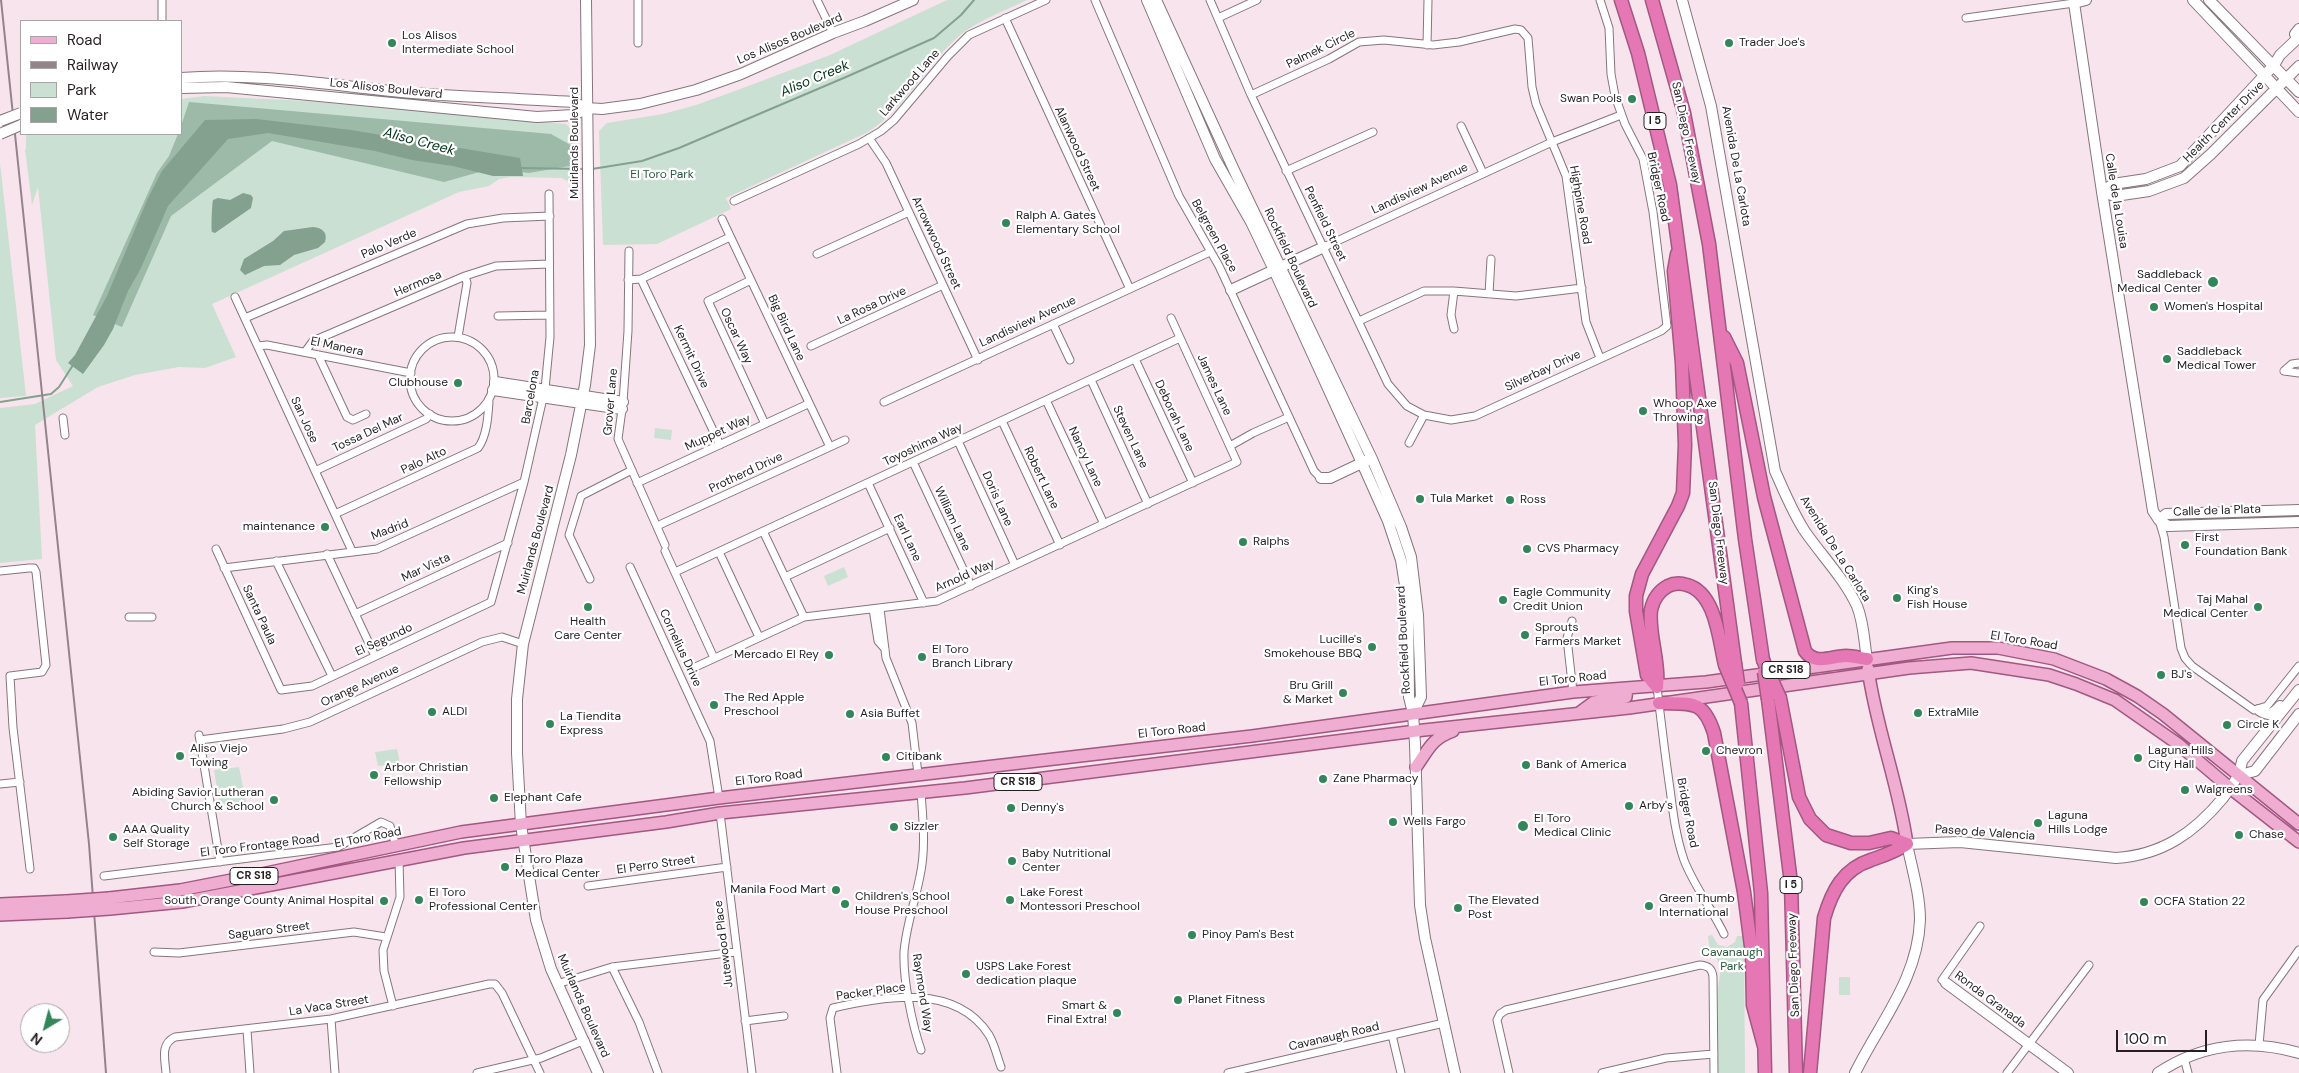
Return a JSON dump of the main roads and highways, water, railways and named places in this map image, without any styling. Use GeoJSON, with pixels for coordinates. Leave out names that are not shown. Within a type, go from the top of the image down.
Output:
{"type":"FeatureCollection","features":[{"type":"Feature","properties":{"kind":"highway","name":"San Diego Freeway"},"geometry":{"type":"LineString","coordinates":[[1621,0],[1638,54],[1670,185],[1730,664]]}},
{"type":"Feature","properties":{"kind":"highway","name":"San Diego Freeway"},"geometry":{"type":"LineString","coordinates":[[1652,0],[1684,113],[1709,244],[1745,539],[1763,660],[1774,698],[1791,883],[1796,1073]]}},
{"type":"Feature","properties":{"kind":"highway"},"geometry":{"type":"LineString","coordinates":[[1657,687],[1646,675],[1636,611],[1642,574],[1683,494],[1685,445],[1682,363],[1674,271],[1679,245]]}},
{"type":"Feature","properties":{"kind":"highway"},"geometry":{"type":"LineString","coordinates":[[1721,330],[1737,363],[1764,497],[1805,651],[1808,656],[1818,660],[1847,656],[1866,660]]}},
{"type":"Feature","properties":{"kind":"highway"},"geometry":{"type":"LineString","coordinates":[[1657,687],[1659,672],[1651,618],[1655,599],[1661,590],[1671,584],[1690,586],[1698,590],[1705,598],[1711,611],[1730,664],[1740,703],[1761,893],[1765,1073]]}},
{"type":"Feature","properties":{"kind":"highway"},"geometry":{"type":"LineString","coordinates":[[1774,698],[1799,798],[1810,820],[1826,834],[1844,842],[1869,843],[1891,838],[1907,844]]}},
{"type":"Feature","properties":{"kind":"highway"},"geometry":{"type":"LineString","coordinates":[[1659,704],[1685,704],[1701,708],[1709,716],[1714,733],[1745,901],[1752,954],[1753,1006],[1764,1046]]}},
{"type":"Feature","properties":{"kind":"highway"},"geometry":{"type":"LineString","coordinates":[[1810,1073],[1824,918],[1830,896],[1838,883],[1855,868],[1869,861],[1895,853],[1907,844]]}},
{"type":"Feature","properties":{"kind":"main road","name":"Muirlands Boulevard"},"geometry":{"type":"LineString","coordinates":[[586,0],[590,345],[583,399],[571,455],[523,644],[517,706],[517,770],[522,825],[534,912],[558,984],[585,1040],[598,1073]]}},
{"type":"Feature","properties":{"kind":"main road","name":"Los Alisos Boulevard"},"geometry":{"type":"LineString","coordinates":[[182,78],[203,76],[322,83],[439,95],[573,102],[587,108],[602,109],[635,105],[696,90],[762,65],[913,0]]}},
{"type":"Feature","properties":{"kind":"main road","name":"Rockfield Boulevard"},"geometry":{"type":"LineString","coordinates":[[1147,0],[1215,159],[1278,268]]}},
{"type":"Feature","properties":{"kind":"main road","name":"Rockfield Boulevard"},"geometry":{"type":"LineString","coordinates":[[1156,0],[1367,461],[1401,560],[1408,604],[1409,697],[1415,731]]}},
{"type":"Feature","properties":{"kind":"main road","name":"Avenida De La Carlota"},"geometry":{"type":"LineString","coordinates":[[1682,0],[1712,106],[1775,471],[1787,500],[1804,529],[1845,586],[1856,605],[1861,622],[1876,710],[1903,814],[1918,898],[1918,940],[1914,959],[1900,995],[1855,1073]]}},
{"type":"Feature","properties":{"kind":"main road","name":"Calle de la Louisa"},"geometry":{"type":"LineString","coordinates":[[2086,0],[2074,3],[2153,509],[2159,520]]}},
{"type":"Feature","properties":{"kind":"main road"},"geometry":{"type":"LineString","coordinates":[[2193,0],[2299,112]]}},
{"type":"Feature","properties":{"kind":"main road"},"geometry":{"type":"LineString","coordinates":[[2209,0],[2299,92]]}},
{"type":"Feature","properties":{"kind":"main road","name":"Health Center Drive"},"geometry":{"type":"LineString","coordinates":[[2102,192],[2113,184],[2146,179],[2180,166],[2274,65],[2280,55],[2298,35]]}},
{"type":"Feature","properties":{"kind":"main road","name":"Health Center Drive"},"geometry":{"type":"LineString","coordinates":[[2102,192],[2115,196],[2149,191],[2184,178],[2211,154],[2299,66]]}},
{"type":"Feature","properties":{"kind":"main road","name":"Los Alisos Boulevard"},"geometry":{"type":"LineString","coordinates":[[182,88],[226,87],[537,117],[574,115],[587,108]]}},
{"type":"Feature","properties":{"kind":"main road"},"geometry":{"type":"LineString","coordinates":[[0,121],[20,112]]}},
{"type":"Feature","properties":{"kind":"main road"},"geometry":{"type":"LineString","coordinates":[[0,134],[20,125]]}},
{"type":"Feature","properties":{"kind":"main road","name":"Landisview Avenue"},"geometry":{"type":"LineString","coordinates":[[1230,290],[1324,247]]}},
{"type":"Feature","properties":{"kind":"main road"},"geometry":{"type":"LineString","coordinates":[[494,386],[623,406]]}},
{"type":"Feature","properties":{"kind":"main road"},"geometry":{"type":"LineString","coordinates":[[1321,478],[1330,478],[1367,461]]}},
{"type":"Feature","properties":{"kind":"main road","name":"Calle de la Plata"},"geometry":{"type":"LineString","coordinates":[[2299,510],[2166,514],[2159,520],[2168,526],[2299,522]]}},
{"type":"Feature","properties":{"kind":"main road","name":"El Toro Road"},"geometry":{"type":"LineString","coordinates":[[110,904],[461,832],[719,798],[1183,744],[1573,692],[1657,687],[1952,648],[1998,648],[2066,663],[2106,679],[2137,696],[2182,728],[2299,824]]}},
{"type":"Feature","properties":{"kind":"main road","name":"El Toro Road"},"geometry":{"type":"LineString","coordinates":[[0,915],[67,907],[182,902],[464,848],[720,813],[964,788],[1415,731],[1659,704],[1940,664],[1971,663],[2002,666],[2049,675],[2097,692],[2132,711],[2178,744],[2299,842]]}},
{"type":"Feature","properties":{"kind":"main road"},"geometry":{"type":"LineString","coordinates":[[1579,713],[1594,702],[1626,697],[1628,688]]}},
{"type":"Feature","properties":{"kind":"main road"},"geometry":{"type":"LineString","coordinates":[[2267,730],[2257,710],[2264,713],[2274,713],[2290,696],[2298,692]]}},
{"type":"Feature","properties":{"kind":"main road","name":"Paseo de Valencia"},"geometry":{"type":"LineString","coordinates":[[1907,844],[1960,842],[2104,857],[2134,856],[2164,847],[2180,839],[2204,819],[2240,775],[2242,761],[2298,692]]}},
{"type":"Feature","properties":{"kind":"main road","name":"Paseo de Valencia"},"geometry":{"type":"LineString","coordinates":[[2240,775],[2254,771],[2299,714]]}},
{"type":"Feature","properties":{"kind":"main road"},"geometry":{"type":"LineString","coordinates":[[1416,767],[1435,739],[1467,726]]}},
{"type":"Feature","properties":{"kind":"main road"},"geometry":{"type":"LineString","coordinates":[[1415,731],[1420,906],[1425,938],[1455,1073]]}},
{"type":"Feature","properties":{"kind":"main road"},"geometry":{"type":"LineString","coordinates":[[1183,744],[1185,760]]}},
{"type":"Feature","properties":{"kind":"main road"},"geometry":{"type":"LineString","coordinates":[[918,774],[920,792]]}},
{"type":"Feature","properties":{"kind":"main road"},"geometry":{"type":"LineString","coordinates":[[719,798],[720,813]]}},
{"type":"Feature","properties":{"kind":"main road"},"geometry":{"type":"LineString","coordinates":[[396,846],[399,860]]}},
{"type":"Feature","properties":{"kind":"main road","name":"El Toro Road"},"geometry":{"type":"LineString","coordinates":[[0,904],[67,907]]}},
{"type":"Feature","properties":{"kind":"main road","name":"Ronda Granada"},"geometry":{"type":"LineString","coordinates":[[1946,983],[2068,1073]]}},
{"type":"Feature","properties":{"kind":"main road"},"geometry":{"type":"LineString","coordinates":[[2158,1073],[2184,1058],[2221,1046],[2259,1044],[2299,1053]]}},
{"type":"Feature","properties":{"kind":"water"},"geometry":{"type":"Polygon","coordinates":[[[256,119],[351,130],[520,158],[523,176],[493,176],[375,151],[268,133],[228,139],[168,206],[140,270],[128,291],[113,329],[83,374],[68,363],[75,355],[107,296],[148,198],[162,171],[205,120],[256,119]]]}},
{"type":"Feature","properties":{"kind":"water"},"geometry":{"type":"Polygon","coordinates":[[[243,193],[251,195],[253,198],[251,208],[215,233],[212,232],[213,200],[218,198],[230,200],[243,193]]]}},
{"type":"Feature","properties":{"kind":"water"},"geometry":{"type":"Polygon","coordinates":[[[313,227],[322,230],[326,236],[325,242],[318,248],[294,255],[280,265],[264,266],[245,275],[240,270],[244,259],[273,241],[284,231],[313,227]]]}},
{"type":"Feature","properties":{"kind":"waterway","name":"Aliso Creek"},"geometry":{"type":"LineString","coordinates":[[592,169],[642,161],[679,148],[846,77],[934,38],[961,15],[974,0]]}},
{"type":"Feature","properties":{"kind":"waterway","name":"Aliso Creek"},"geometry":{"type":"LineString","coordinates":[[519,168],[585,169]]}},
{"type":"Feature","properties":{"kind":"waterway","name":"Aliso Creek"},"geometry":{"type":"LineString","coordinates":[[0,402],[51,394],[59,387],[73,365]]}},
{"type":"Feature","properties":{"kind":"railway"},"geometry":{"type":"LineString","coordinates":[[1,0],[89,844],[106,1073]]}},
{"type":"Feature","properties":{"kind":"place","name":"Los Alisos Intermediate School"},"geometry":{"type":"Point","coordinates":[392,43]}},
{"type":"Feature","properties":{"kind":"place","name":"Trader Joe's"},"geometry":{"type":"Point","coordinates":[1729,43]}},
{"type":"Feature","properties":{"kind":"place","name":"Swan Pools"},"geometry":{"type":"Point","coordinates":[1632,99]}},
{"type":"Feature","properties":{"kind":"place","name":"Ralph A. Gates Elementary School"},"geometry":{"type":"Point","coordinates":[1006,223]}},
{"type":"Feature","properties":{"kind":"place","name":"Saddleback Medical Center"},"geometry":{"type":"Point","coordinates":[2213,282]}},
{"type":"Feature","properties":{"kind":"place","name":"Women's Hospital"},"geometry":{"type":"Point","coordinates":[2154,307]}},
{"type":"Feature","properties":{"kind":"place","name":"Saddleback Medical Tower"},"geometry":{"type":"Point","coordinates":[2167,359]}},
{"type":"Feature","properties":{"kind":"place","name":"Clubhouse"},"geometry":{"type":"Point","coordinates":[458,383]}},
{"type":"Feature","properties":{"kind":"place","name":"Whoop Axe Throwing"},"geometry":{"type":"Point","coordinates":[1643,411]}},
{"type":"Feature","properties":{"kind":"place","name":"Tula Market"},"geometry":{"type":"Point","coordinates":[1420,499]}},
{"type":"Feature","properties":{"kind":"place","name":"Ross"},"geometry":{"type":"Point","coordinates":[1510,500]}},
{"type":"Feature","properties":{"kind":"place","name":"maintenance"},"geometry":{"type":"Point","coordinates":[325,527]}},
{"type":"Feature","properties":{"kind":"place","name":"Ralphs"},"geometry":{"type":"Point","coordinates":[1243,542]}},
{"type":"Feature","properties":{"kind":"place","name":"First Foundation Bank"},"geometry":{"type":"Point","coordinates":[2185,545]}},
{"type":"Feature","properties":{"kind":"place","name":"CVS Pharmacy"},"geometry":{"type":"Point","coordinates":[1527,549]}},
{"type":"Feature","properties":{"kind":"place","name":"King's Fish House"},"geometry":{"type":"Point","coordinates":[1897,598]}},
{"type":"Feature","properties":{"kind":"place","name":"Eagle Community Credit Union"},"geometry":{"type":"Point","coordinates":[1503,600]}},
{"type":"Feature","properties":{"kind":"place","name":"Health Care Center"},"geometry":{"type":"Point","coordinates":[588,607]}},
{"type":"Feature","properties":{"kind":"place","name":"Taj Mahal Medical Center"},"geometry":{"type":"Point","coordinates":[2258,607]}},
{"type":"Feature","properties":{"kind":"place","name":"Sprouts Farmers Market"},"geometry":{"type":"Point","coordinates":[1525,635]}},
{"type":"Feature","properties":{"kind":"place","name":"Lucille's Smokehouse BBQ"},"geometry":{"type":"Point","coordinates":[1372,647]}},
{"type":"Feature","properties":{"kind":"place","name":"Mercado El Rey"},"geometry":{"type":"Point","coordinates":[829,655]}},
{"type":"Feature","properties":{"kind":"place","name":"El Toro Branch Library"},"geometry":{"type":"Point","coordinates":[922,657]}},
{"type":"Feature","properties":{"kind":"place","name":"BJ's"},"geometry":{"type":"Point","coordinates":[2161,675]}},
{"type":"Feature","properties":{"kind":"place","name":"Bru Grill & Market"},"geometry":{"type":"Point","coordinates":[1343,693]}},
{"type":"Feature","properties":{"kind":"place","name":"The Red Apple Preschool"},"geometry":{"type":"Point","coordinates":[714,705]}},
{"type":"Feature","properties":{"kind":"place","name":"ALDI"},"geometry":{"type":"Point","coordinates":[432,712]}},
{"type":"Feature","properties":{"kind":"place","name":"ExtraMile"},"geometry":{"type":"Point","coordinates":[1918,713]}},
{"type":"Feature","properties":{"kind":"place","name":"Asia Buffet"},"geometry":{"type":"Point","coordinates":[850,714]}},
{"type":"Feature","properties":{"kind":"place","name":"La Tiendita Express"},"geometry":{"type":"Point","coordinates":[550,724]}},
{"type":"Feature","properties":{"kind":"place","name":"Circle K"},"geometry":{"type":"Point","coordinates":[2227,725]}},
{"type":"Feature","properties":{"kind":"place","name":"Chevron"},"geometry":{"type":"Point","coordinates":[1706,751]}},
{"type":"Feature","properties":{"kind":"place","name":"Aliso Viejo Towing"},"geometry":{"type":"Point","coordinates":[180,756]}},
{"type":"Feature","properties":{"kind":"place","name":"Citibank"},"geometry":{"type":"Point","coordinates":[886,757]}},
{"type":"Feature","properties":{"kind":"place","name":"Laguna Hills City Hall"},"geometry":{"type":"Point","coordinates":[2138,758]}},
{"type":"Feature","properties":{"kind":"place","name":"Bank of America"},"geometry":{"type":"Point","coordinates":[1526,765]}},
{"type":"Feature","properties":{"kind":"place","name":"Arbor Christian Fellowship"},"geometry":{"type":"Point","coordinates":[374,775]}},
{"type":"Feature","properties":{"kind":"place","name":"Zane Pharmacy"},"geometry":{"type":"Point","coordinates":[1323,779]}},
{"type":"Feature","properties":{"kind":"place","name":"Walgreens"},"geometry":{"type":"Point","coordinates":[2185,790]}},
{"type":"Feature","properties":{"kind":"place","name":"Elephant Cafe"},"geometry":{"type":"Point","coordinates":[494,798]}},
{"type":"Feature","properties":{"kind":"place","name":"Abiding Savior Lutheran Church & School"},"geometry":{"type":"Point","coordinates":[274,800]}},
{"type":"Feature","properties":{"kind":"place","name":"Arby's"},"geometry":{"type":"Point","coordinates":[1629,806]}},
{"type":"Feature","properties":{"kind":"place","name":"Denny's"},"geometry":{"type":"Point","coordinates":[1011,808]}},
{"type":"Feature","properties":{"kind":"place","name":"Wells Fargo"},"geometry":{"type":"Point","coordinates":[1393,822]}},
{"type":"Feature","properties":{"kind":"place","name":"Laguna Hills Lodge"},"geometry":{"type":"Point","coordinates":[2038,823]}},
{"type":"Feature","properties":{"kind":"place","name":"El Toro Medical Clinic"},"geometry":{"type":"Point","coordinates":[1523,826]}},
{"type":"Feature","properties":{"kind":"place","name":"Sizzler"},"geometry":{"type":"Point","coordinates":[894,827]}},
{"type":"Feature","properties":{"kind":"place","name":"Chase"},"geometry":{"type":"Point","coordinates":[2239,835]}},
{"type":"Feature","properties":{"kind":"place","name":"AAA Quality Self Storage"},"geometry":{"type":"Point","coordinates":[113,837]}},
{"type":"Feature","properties":{"kind":"place","name":"Baby Nutritional Center"},"geometry":{"type":"Point","coordinates":[1012,861]}},
{"type":"Feature","properties":{"kind":"place","name":"El Toro Plaza Medical Center"},"geometry":{"type":"Point","coordinates":[505,867]}},
{"type":"Feature","properties":{"kind":"place","name":"Manila Food Mart"},"geometry":{"type":"Point","coordinates":[836,890]}},
{"type":"Feature","properties":{"kind":"place","name":"El Toro Professional Center"},"geometry":{"type":"Point","coordinates":[419,900]}},
{"type":"Feature","properties":{"kind":"place","name":"Lake Forest Montessori Preschool"},"geometry":{"type":"Point","coordinates":[1010,900]}},
{"type":"Feature","properties":{"kind":"place","name":"South Orange County Animal Hospital"},"geometry":{"type":"Point","coordinates":[384,901]}},
{"type":"Feature","properties":{"kind":"place","name":"OCFA Station 22"},"geometry":{"type":"Point","coordinates":[2144,902]}},
{"type":"Feature","properties":{"kind":"place","name":"Children's School House Preschool"},"geometry":{"type":"Point","coordinates":[845,904]}},
{"type":"Feature","properties":{"kind":"place","name":"Green Thumb International"},"geometry":{"type":"Point","coordinates":[1649,906]}},
{"type":"Feature","properties":{"kind":"place","name":"The Elevated Post"},"geometry":{"type":"Point","coordinates":[1458,908]}},
{"type":"Feature","properties":{"kind":"place","name":"Pinoy Pam's Best"},"geometry":{"type":"Point","coordinates":[1192,935]}},
{"type":"Feature","properties":{"kind":"place","name":"USPS Lake Forest dedication plaque"},"geometry":{"type":"Point","coordinates":[966,974]}},
{"type":"Feature","properties":{"kind":"place","name":"Planet Fitness"},"geometry":{"type":"Point","coordinates":[1178,1000]}},
{"type":"Feature","properties":{"kind":"place","name":"Smart & Final Extra!"},"geometry":{"type":"Point","coordinates":[1117,1013]}},
{"type":"Feature","properties":{"kind":"park label","name":"El Toro Park"},"geometry":{"type":"Point","coordinates":[662,175]}},
{"type":"Feature","properties":{"kind":"park label","name":"Cavanaugh Park"},"geometry":{"type":"Point","coordinates":[1732,960]}}]}
